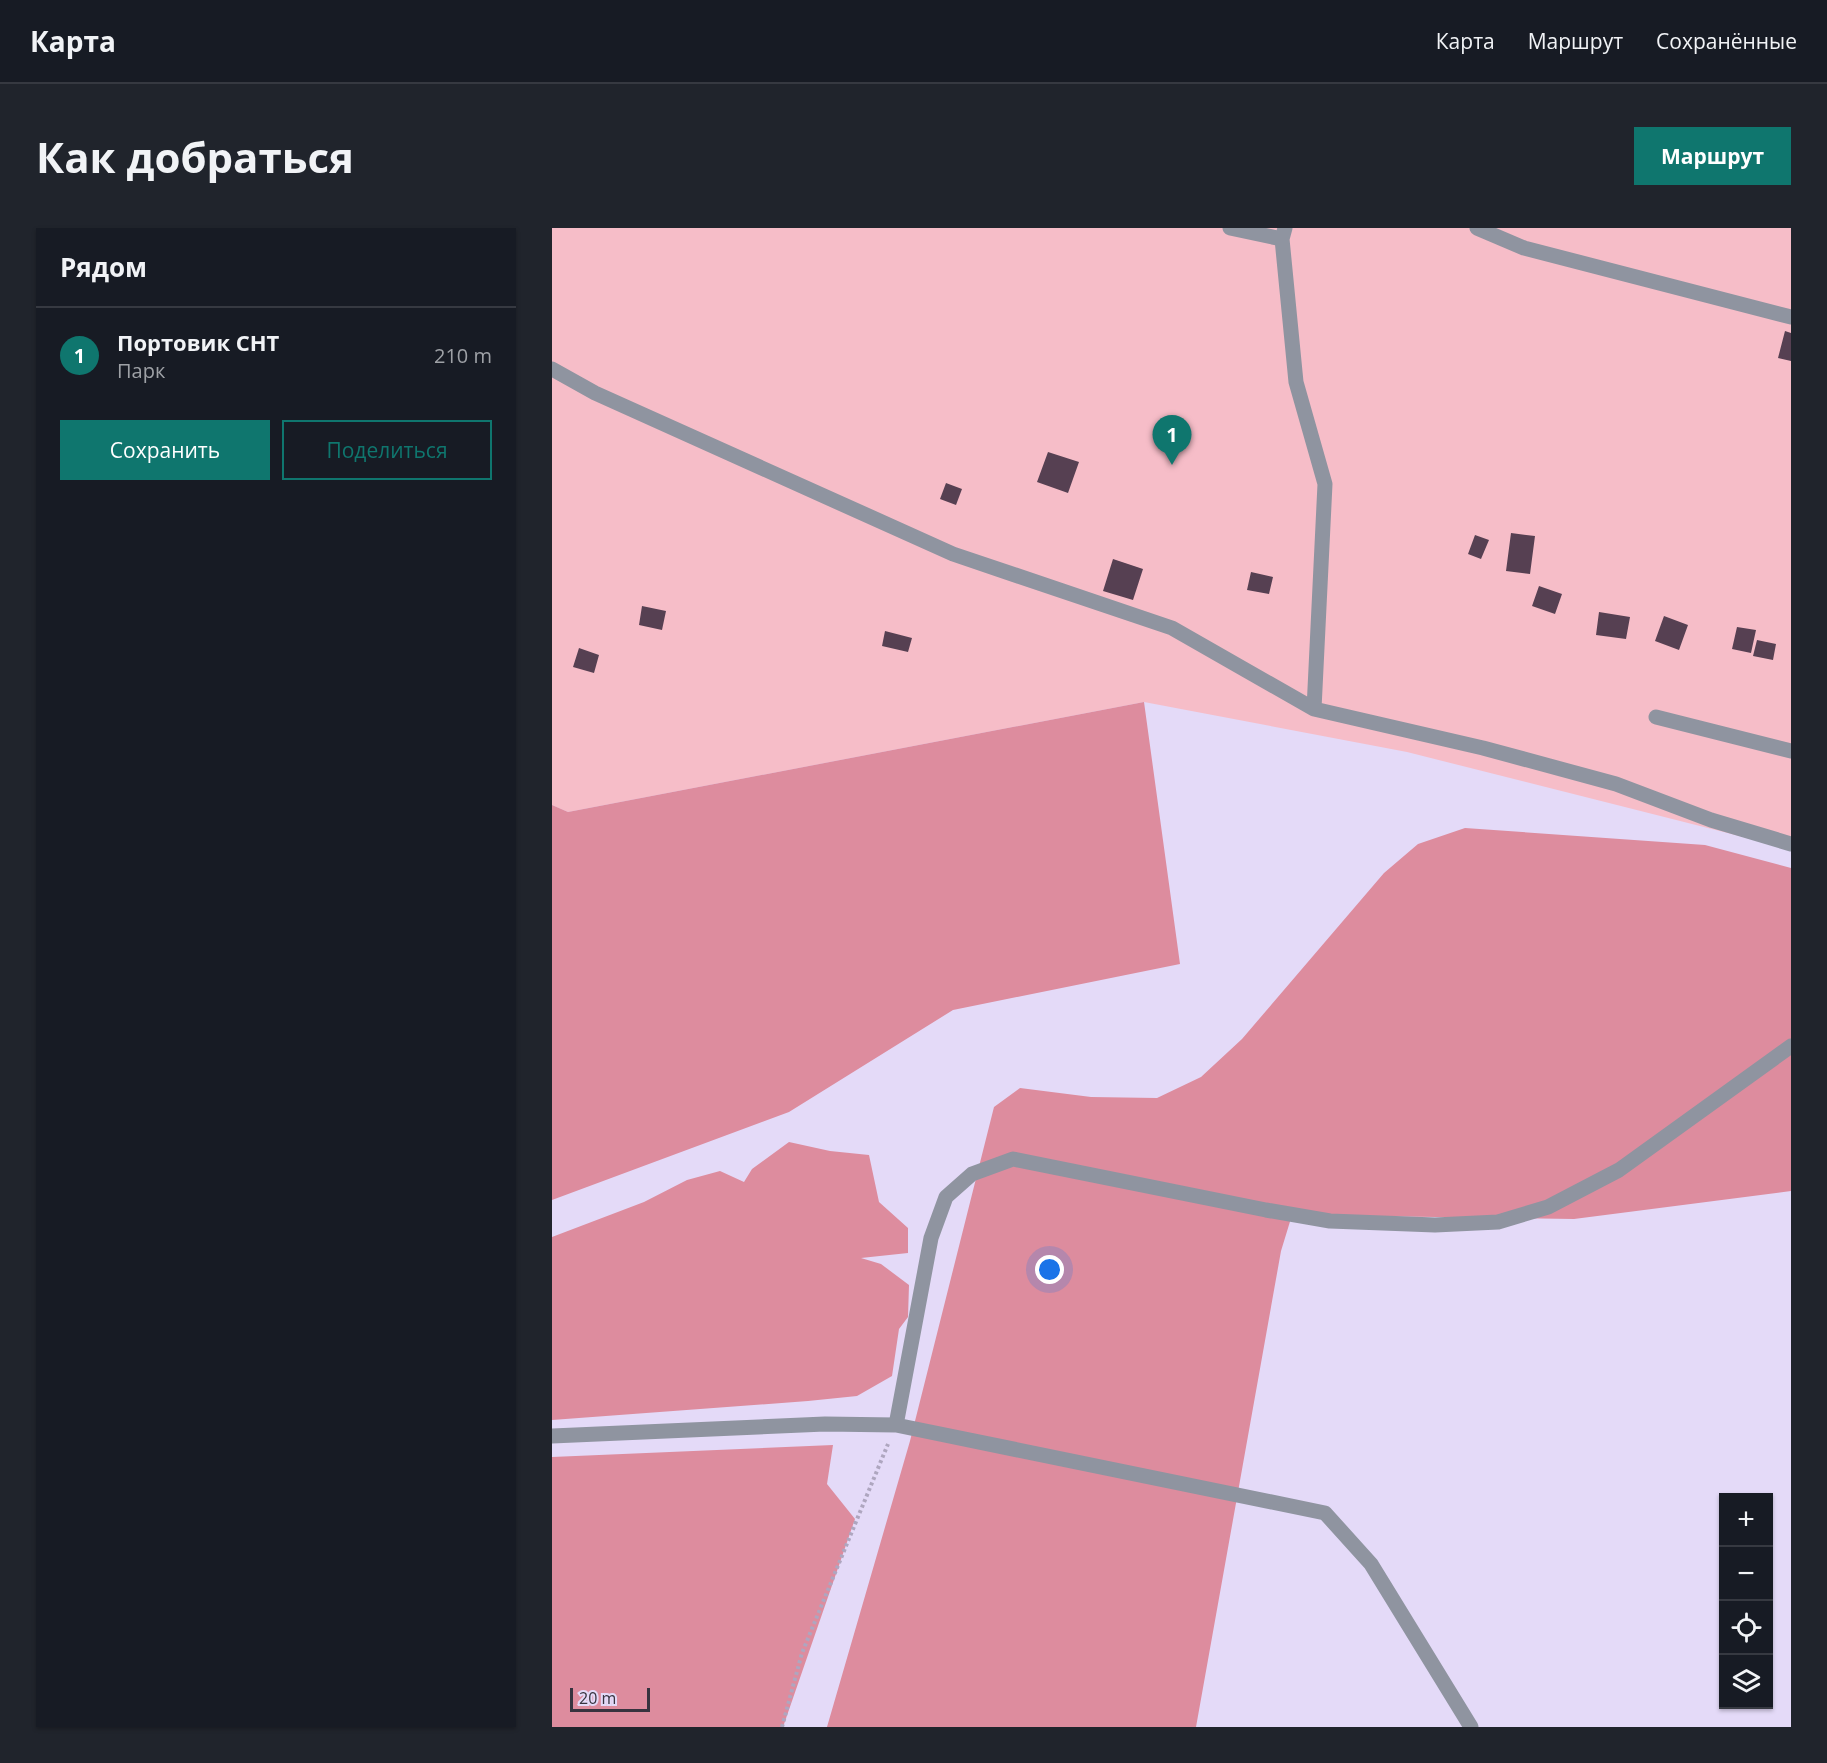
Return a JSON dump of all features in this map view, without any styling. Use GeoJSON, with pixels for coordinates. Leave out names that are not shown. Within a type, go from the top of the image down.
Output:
{"type":"FeatureCollection","features":[{"type":"Feature","properties":{"kind":"street"},"geometry":{"type":"LineString","coordinates":[[1230,228],[1284,233],[1296,382],[1325,484],[1314,709]]}},
{"type":"Feature","properties":{"kind":"street"},"geometry":{"type":"LineString","coordinates":[[1477,228],[1524,248],[1791,317]]}},
{"type":"Feature","properties":{"kind":"street"},"geometry":{"type":"LineString","coordinates":[[552,369],[595,393],[953,554],[1172,628],[1314,709],[1483,748],[1616,784],[1711,820],[1791,844]]}},
{"type":"Feature","properties":{"kind":"street"},"geometry":{"type":"LineString","coordinates":[[1656,717],[1791,751]]}},
{"type":"Feature","properties":{"kind":"street"},"geometry":{"type":"LineString","coordinates":[[896,1425],[932,1239],[946,1197],[972,1174],[1013,1159],[1330,1221],[1436,1225],[1498,1222],[1548,1207],[1618,1170],[1791,1046]]}},
{"type":"Feature","properties":{"kind":"street"},"geometry":{"type":"LineString","coordinates":[[552,1436],[825,1424],[896,1425],[1325,1513],[1371,1564],[1471,1727]]}},
{"type":"Feature","properties":{"kind":"path"},"geometry":{"type":"LineString","coordinates":[[782,1727],[802,1653],[896,1425]]}},
{"type":"Feature","properties":{"kind":"shaded area"},"geometry":{"type":"Polygon","coordinates":[[[552,228],[1791,228],[1791,849],[1407,752],[1144,702],[568,812],[552,805],[552,228]]]}},
{"type":"Feature","properties":{"kind":"shaded area"},"geometry":{"type":"Polygon","coordinates":[[[1144,702],[1180,964],[953,1010],[789,1112],[552,1200],[552,805],[568,812],[1144,702]]]}},
{"type":"Feature","properties":{"kind":"shaded area"},"geometry":{"type":"Polygon","coordinates":[[[1465,828],[1705,845],[1791,868],[1791,1191],[1574,1219],[1292,1215],[1281,1251],[1196,1727],[827,1727],[910,1441],[994,1107],[1020,1088],[1091,1097],[1157,1098],[1201,1077],[1242,1039],[1384,873],[1418,844],[1465,828]]]}},
{"type":"Feature","properties":{"kind":"shaded area"},"geometry":{"type":"Polygon","coordinates":[[[789,1142],[830,1151],[869,1155],[879,1202],[908,1228],[908,1253],[861,1258],[881,1264],[909,1285],[908,1317],[899,1329],[892,1376],[857,1396],[552,1420],[552,1237],[644,1202],[687,1180],[720,1171],[744,1182],[752,1169],[789,1142]]]}},
{"type":"Feature","properties":{"kind":"shaded area"},"geometry":{"type":"Polygon","coordinates":[[[833,1445],[827,1484],[855,1519],[783,1727],[552,1727],[552,1457],[833,1445]]]}},
{"type":"Feature","properties":{"kind":"building"},"geometry":{"type":"Polygon","coordinates":[[[1785,331],[1791,333],[1791,361],[1778,358],[1785,331]]]}},
{"type":"Feature","properties":{"kind":"building"},"geometry":{"type":"Polygon","coordinates":[[[1048,452],[1079,462],[1068,493],[1037,482],[1048,452]]]}},
{"type":"Feature","properties":{"kind":"building"},"geometry":{"type":"Polygon","coordinates":[[[946,483],[962,489],[956,505],[940,499],[946,483]]]}},
{"type":"Feature","properties":{"kind":"building"},"geometry":{"type":"Polygon","coordinates":[[[1511,533],[1535,536],[1530,574],[1506,571],[1511,533]]]}},
{"type":"Feature","properties":{"kind":"building"},"geometry":{"type":"Polygon","coordinates":[[[1475,535],[1489,540],[1481,559],[1468,554],[1475,535]]]}},
{"type":"Feature","properties":{"kind":"building"},"geometry":{"type":"Polygon","coordinates":[[[1113,559],[1143,569],[1133,600],[1103,591],[1113,559]]]}},
{"type":"Feature","properties":{"kind":"building"},"geometry":{"type":"Polygon","coordinates":[[[1251,572],[1273,577],[1269,594],[1247,590],[1251,572]]]}},
{"type":"Feature","properties":{"kind":"building"},"geometry":{"type":"Polygon","coordinates":[[[1539,586],[1562,594],[1555,614],[1532,606],[1539,586]]]}},
{"type":"Feature","properties":{"kind":"building"},"geometry":{"type":"Polygon","coordinates":[[[642,606],[666,611],[662,630],[639,625],[642,606]]]}},
{"type":"Feature","properties":{"kind":"building"},"geometry":{"type":"Polygon","coordinates":[[[1599,612],[1630,617],[1626,639],[1596,635],[1599,612]]]}},
{"type":"Feature","properties":{"kind":"building"},"geometry":{"type":"Polygon","coordinates":[[[1664,616],[1688,625],[1679,650],[1655,641],[1664,616]]]}},
{"type":"Feature","properties":{"kind":"building"},"geometry":{"type":"Polygon","coordinates":[[[1737,627],[1756,630],[1751,653],[1732,649],[1737,627]]]}},
{"type":"Feature","properties":{"kind":"building"},"geometry":{"type":"Polygon","coordinates":[[[885,631],[912,638],[908,652],[882,646],[885,631]]]}},
{"type":"Feature","properties":{"kind":"building"},"geometry":{"type":"Polygon","coordinates":[[[1757,640],[1776,644],[1773,660],[1753,656],[1757,640]]]}},
{"type":"Feature","properties":{"kind":"building"},"geometry":{"type":"Polygon","coordinates":[[[579,648],[599,655],[594,673],[573,667],[579,648]]]}},
{"type":"Feature","properties":{"kind":"place","name":"Портовик СНТ"},"geometry":{"type":"Point","coordinates":[1172,465]}}]}
